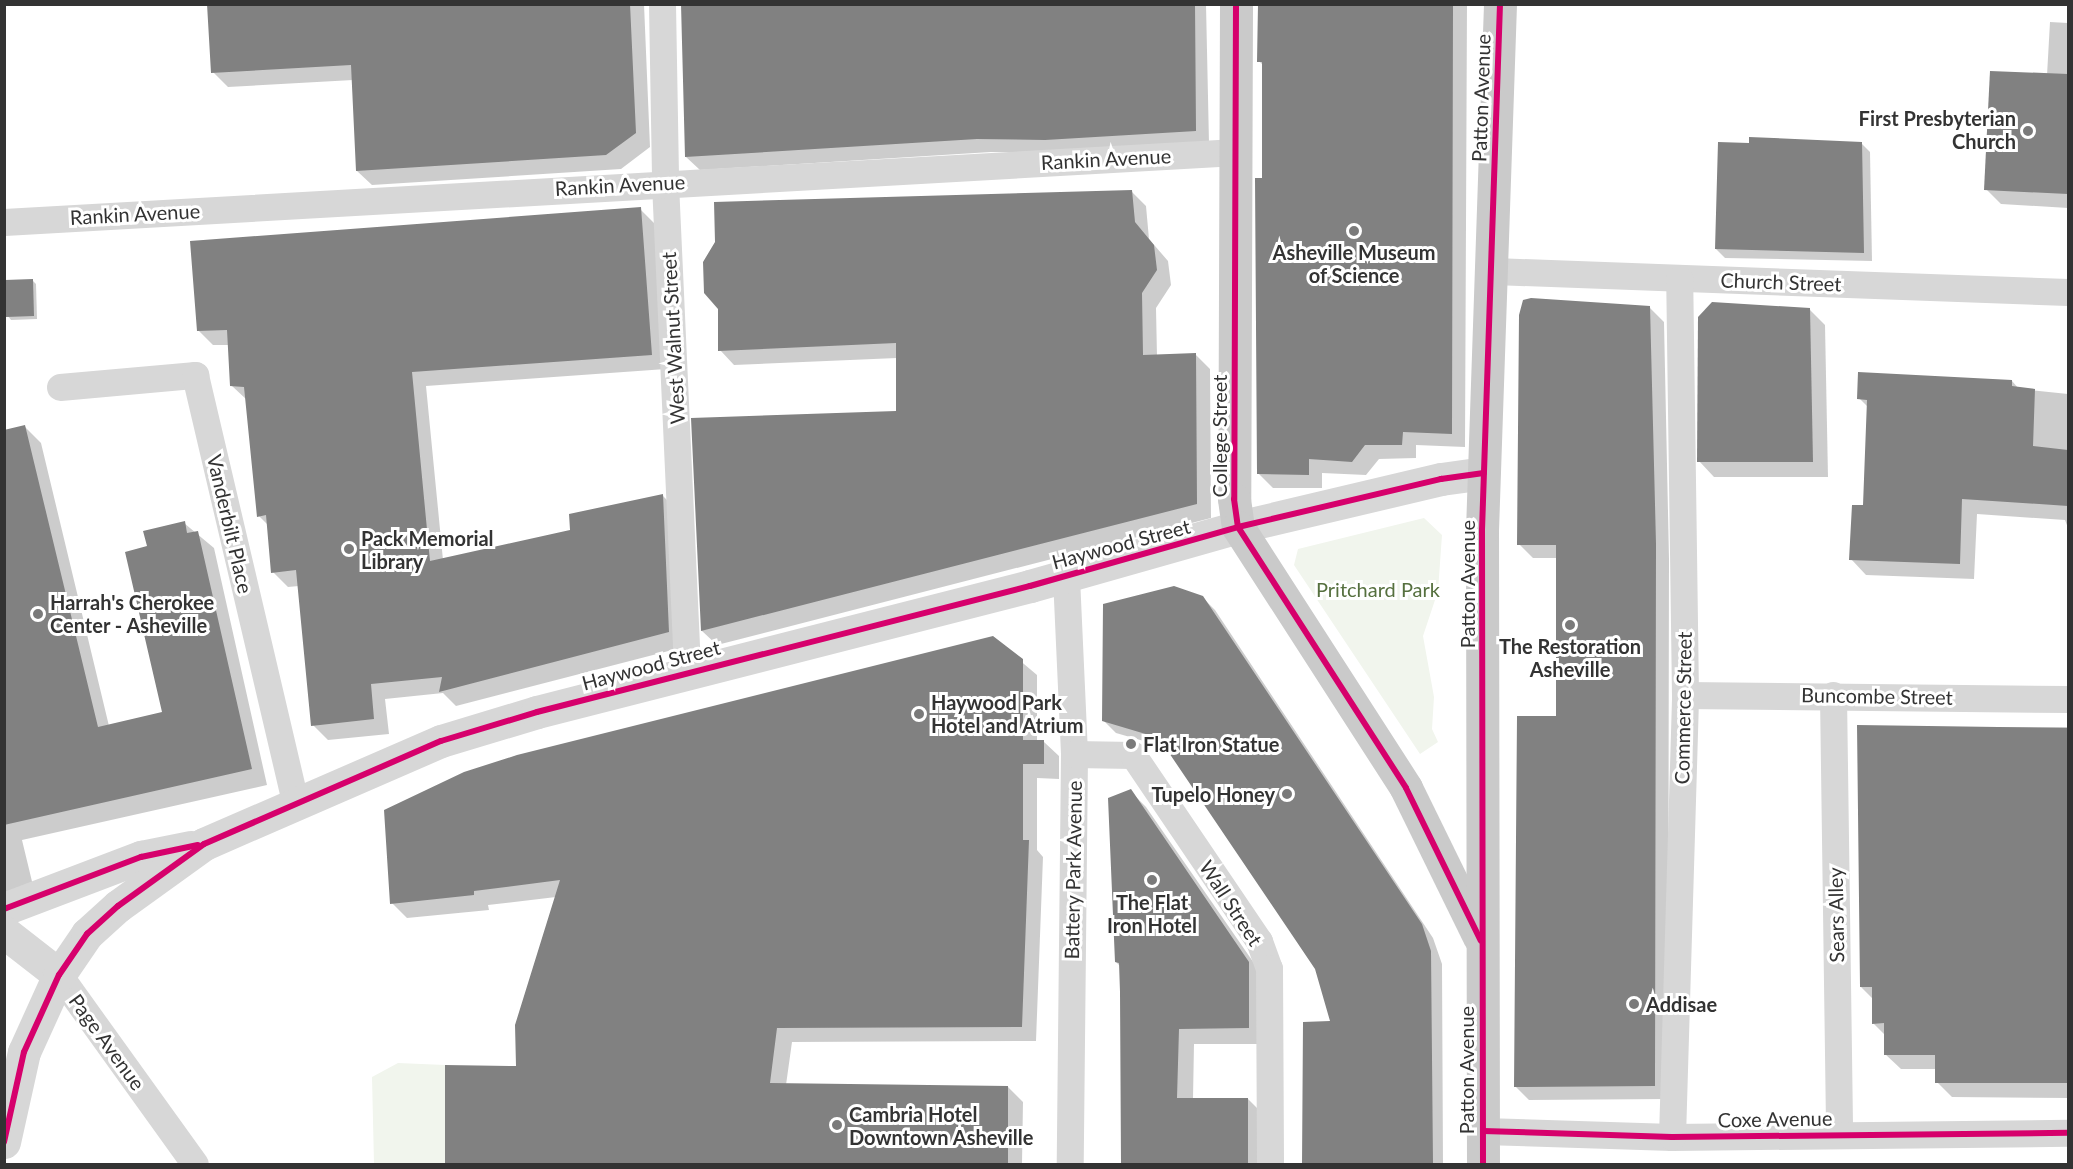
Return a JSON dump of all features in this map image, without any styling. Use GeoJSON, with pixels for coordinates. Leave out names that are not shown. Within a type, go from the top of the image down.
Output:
{"type":"FeatureCollection","features":[{"type":"Feature","properties":{"kind":"main road","name":"College Street"},"geometry":{"type":"LineString","coordinates":[[1236,4],[1234,499],[1238,527],[1407,788],[1482,944]]}},
{"type":"Feature","properties":{"kind":"main road","name":"Patton Avenue"},"geometry":{"type":"LineString","coordinates":[[1483,1164],[1484,473],[1494,271],[1500,4]]}},
{"type":"Feature","properties":{"kind":"street","name":"West Walnut Street"},"geometry":{"type":"LineString","coordinates":[[662,4],[665,183],[687,672]]}},
{"type":"Feature","properties":{"kind":"street","name":"Rankin Avenue"},"geometry":{"type":"LineString","coordinates":[[4,222],[1236,152]]}},
{"type":"Feature","properties":{"kind":"street","name":"Church Street"},"geometry":{"type":"LineString","coordinates":[[1494,271],[2068,292]]}},
{"type":"Feature","properties":{"kind":"street","name":"Commerce Street"},"geometry":{"type":"LineString","coordinates":[[1672,1137],[1685,695],[1679,279]]}},
{"type":"Feature","properties":{"kind":"street","name":"Vanderbilt Place"},"geometry":{"type":"LineString","coordinates":[[60,387],[195,375],[296,804]]}},
{"type":"Feature","properties":{"kind":"street","name":"Haywood Street"},"geometry":{"type":"LineString","coordinates":[[4,1142],[24,1052],[59,975],[95,927],[204,844],[441,741],[687,672],[1066,576],[1238,527],[1441,479],[1484,473]]}},
{"type":"Feature","properties":{"kind":"street","name":"Battery Park Avenue"},"geometry":{"type":"LineString","coordinates":[[1066,576],[1074,754],[1070,1164]]}},
{"type":"Feature","properties":{"kind":"street","name":"Buncombe Street"},"geometry":{"type":"LineString","coordinates":[[1685,695],[2068,699]]}},
{"type":"Feature","properties":{"kind":"street","name":"Sears Alley"},"geometry":{"type":"LineString","coordinates":[[1833,695],[1839,1134]]}},
{"type":"Feature","properties":{"kind":"street","name":"Wall Street"},"geometry":{"type":"LineString","coordinates":[[1074,754],[1133,755],[1259,941],[1269,968],[1270,1164]]}},
{"type":"Feature","properties":{"kind":"street"},"geometry":{"type":"LineString","coordinates":[[4,909],[141,857],[204,844]]}},
{"type":"Feature","properties":{"kind":"street","name":"Page Avenue"},"geometry":{"type":"LineString","coordinates":[[4,932],[59,975],[195,1164]]}},
{"type":"Feature","properties":{"kind":"street"},"geometry":{"type":"LineString","coordinates":[[4,963],[59,975]]}},
{"type":"Feature","properties":{"kind":"street","name":"Coxe Avenue"},"geometry":{"type":"LineString","coordinates":[[1483,1131],[1672,1137],[2068,1133]]}},
{"type":"Feature","properties":{"kind":"green space","name":"Pritchard Park"},"geometry":{"type":"Polygon","coordinates":[[[1424,518],[1442,535],[1438,591],[1423,636],[1434,697],[1432,729],[1438,742],[1420,754],[1294,565],[1298,549],[1424,518]]]}},
{"type":"Feature","properties":{"kind":"green space"},"geometry":{"type":"Polygon","coordinates":[[[398,1063],[445,1065],[445,1164],[374,1164],[372,1077],[398,1063]]]}},
{"type":"Feature","properties":{"kind":"building"},"geometry":{"type":"Polygon","coordinates":[[[207,4],[630,4],[636,133],[606,155],[356,171],[351,65],[211,73],[207,4]]]}},
{"type":"Feature","properties":{"kind":"building"},"geometry":{"type":"Polygon","coordinates":[[[681,4],[1195,4],[1196,131],[1045,140],[977,139],[685,157],[681,4]]]}},
{"type":"Feature","properties":{"kind":"building"},"geometry":{"type":"Polygon","coordinates":[[[1258,4],[1453,4],[1452,434],[1403,432],[1402,445],[1365,445],[1352,462],[1309,459],[1309,475],[1257,474],[1255,178],[1262,178],[1262,62],[1257,62],[1258,4]]]}},
{"type":"Feature","properties":{"kind":"building","name":"First Presbyterian Church"},"geometry":{"type":"Polygon","coordinates":[[[1990,71],[2068,74],[2068,194],[1984,190],[1990,71]]]}},
{"type":"Feature","properties":{"kind":"building"},"geometry":{"type":"Polygon","coordinates":[[[1749,137],[1862,142],[1864,253],[1715,249],[1718,142],[1749,143],[1749,137]]]}},
{"type":"Feature","properties":{"kind":"building"},"geometry":{"type":"Polygon","coordinates":[[[1132,190],[1135,222],[1154,245],[1157,270],[1142,293],[1143,355],[1196,353],[1197,504],[701,631],[691,418],[896,411],[896,343],[718,351],[718,309],[704,293],[703,262],[715,242],[714,202],[1132,190]]]}},
{"type":"Feature","properties":{"kind":"building"},"geometry":{"type":"Polygon","coordinates":[[[641,207],[652,355],[412,372],[430,561],[570,530],[569,514],[663,494],[669,632],[439,692],[442,677],[371,684],[374,719],[311,726],[296,570],[271,573],[266,515],[257,517],[244,387],[230,386],[227,330],[197,331],[190,241],[641,207]]]}},
{"type":"Feature","properties":{"kind":"building"},"geometry":{"type":"Polygon","coordinates":[[[33,279],[34,316],[6,317],[5,280],[33,279]]]}},
{"type":"Feature","properties":{"kind":"building"},"geometry":{"type":"Polygon","coordinates":[[[1531,298],[1650,306],[1656,544],[1655,1086],[1514,1087],[1517,716],[1556,716],[1556,545],[1517,545],[1519,315],[1523,300],[1531,298]]]}},
{"type":"Feature","properties":{"kind":"building"},"geometry":{"type":"Polygon","coordinates":[[[1712,302],[1810,308],[1813,462],[1697,462],[1698,317],[1712,302]]]}},
{"type":"Feature","properties":{"kind":"building"},"geometry":{"type":"Polygon","coordinates":[[[1858,372],[2012,380],[2012,386],[2035,389],[2033,446],[2068,450],[2068,506],[1962,499],[1960,564],[1849,560],[1852,505],[1863,505],[1867,400],[1857,399],[1858,372]]]}},
{"type":"Feature","properties":{"kind":"building"},"geometry":{"type":"Polygon","coordinates":[[[25,425],[98,727],[162,712],[125,552],[147,546],[143,531],[185,521],[187,533],[198,531],[252,769],[4,825],[4,430],[25,425]]]}},
{"type":"Feature","properties":{"kind":"building"},"geometry":{"type":"Polygon","coordinates":[[[1174,586],[1203,596],[1422,924],[1431,951],[1433,1164],[1302,1164],[1303,1022],[1330,1021],[1315,969],[1159,738],[1102,721],[1103,604],[1174,586]]]}},
{"type":"Feature","properties":{"kind":"building"},"geometry":{"type":"Polygon","coordinates":[[[993,636],[1023,659],[1023,740],[1044,740],[1044,764],[1023,764],[1023,840],[1029,840],[1022,1027],[777,1028],[770,1083],[1008,1086],[1008,1164],[445,1164],[445,1065],[516,1066],[515,1025],[560,880],[474,891],[474,895],[390,904],[384,810],[464,772],[517,755],[993,636]]]}},
{"type":"Feature","properties":{"kind":"building"},"geometry":{"type":"Polygon","coordinates":[[[1857,725],[2068,728],[2068,1083],[1935,1083],[1935,1055],[1884,1055],[1884,1023],[1872,1024],[1872,987],[1860,987],[1857,725]]]}},
{"type":"Feature","properties":{"kind":"building"},"geometry":{"type":"Polygon","coordinates":[[[1131,789],[1249,962],[1249,1028],[1179,1029],[1177,1098],[1248,1098],[1248,1164],[1121,1164],[1119,963],[1115,962],[1108,798],[1131,789]]]}},
{"type":"Feature","properties":{"kind":"cycle path"},"geometry":{"type":"LineString","coordinates":[[1236,4],[1234,499],[1238,527],[1406,788],[1481,941]]}},
{"type":"Feature","properties":{"kind":"cycle path"},"geometry":{"type":"LineString","coordinates":[[1483,1164],[1482,530],[1500,4]]}},
{"type":"Feature","properties":{"kind":"cycle path"},"geometry":{"type":"LineString","coordinates":[[4,1142],[24,1052],[59,975],[87,934],[118,906],[204,844],[441,741],[537,712],[1030,586],[1238,527],[1441,479],[1484,473]]}},
{"type":"Feature","properties":{"kind":"cycle path"},"geometry":{"type":"LineString","coordinates":[[4,909],[141,857],[198,845]]}},
{"type":"Feature","properties":{"kind":"cycle path"},"geometry":{"type":"LineString","coordinates":[[1483,1131],[1672,1137],[2068,1133]]}},
{"type":"Feature","properties":{"kind":"place","name":"First Presbyterian Church"},"geometry":{"type":"Point","coordinates":[2028,131]}},
{"type":"Feature","properties":{"kind":"place","name":"Asheville Museum of Science"},"geometry":{"type":"Point","coordinates":[1354,231]}},
{"type":"Feature","properties":{"kind":"place","name":"Pack Memorial Library"},"geometry":{"type":"Point","coordinates":[349,549]}},
{"type":"Feature","properties":{"kind":"place","name":"Harrah's Cherokee Center - Asheville"},"geometry":{"type":"Point","coordinates":[38,614]}},
{"type":"Feature","properties":{"kind":"place","name":"The Restoration Asheville"},"geometry":{"type":"Point","coordinates":[1570,625]}},
{"type":"Feature","properties":{"kind":"place","name":"Haywood Park Hotel and Atrium"},"geometry":{"type":"Point","coordinates":[919,714]}},
{"type":"Feature","properties":{"kind":"place","name":"Flat Iron Statue"},"geometry":{"type":"Point","coordinates":[1131,744]}},
{"type":"Feature","properties":{"kind":"place","name":"Tupelo Honey"},"geometry":{"type":"Point","coordinates":[1287,794]}},
{"type":"Feature","properties":{"kind":"place","name":"The Flat Iron Hotel"},"geometry":{"type":"Point","coordinates":[1152,880]}},
{"type":"Feature","properties":{"kind":"place","name":"Addisae"},"geometry":{"type":"Point","coordinates":[1634,1004]}},
{"type":"Feature","properties":{"kind":"place","name":"Cambria Hotel Downtown Asheville"},"geometry":{"type":"Point","coordinates":[837,1125]}}]}
